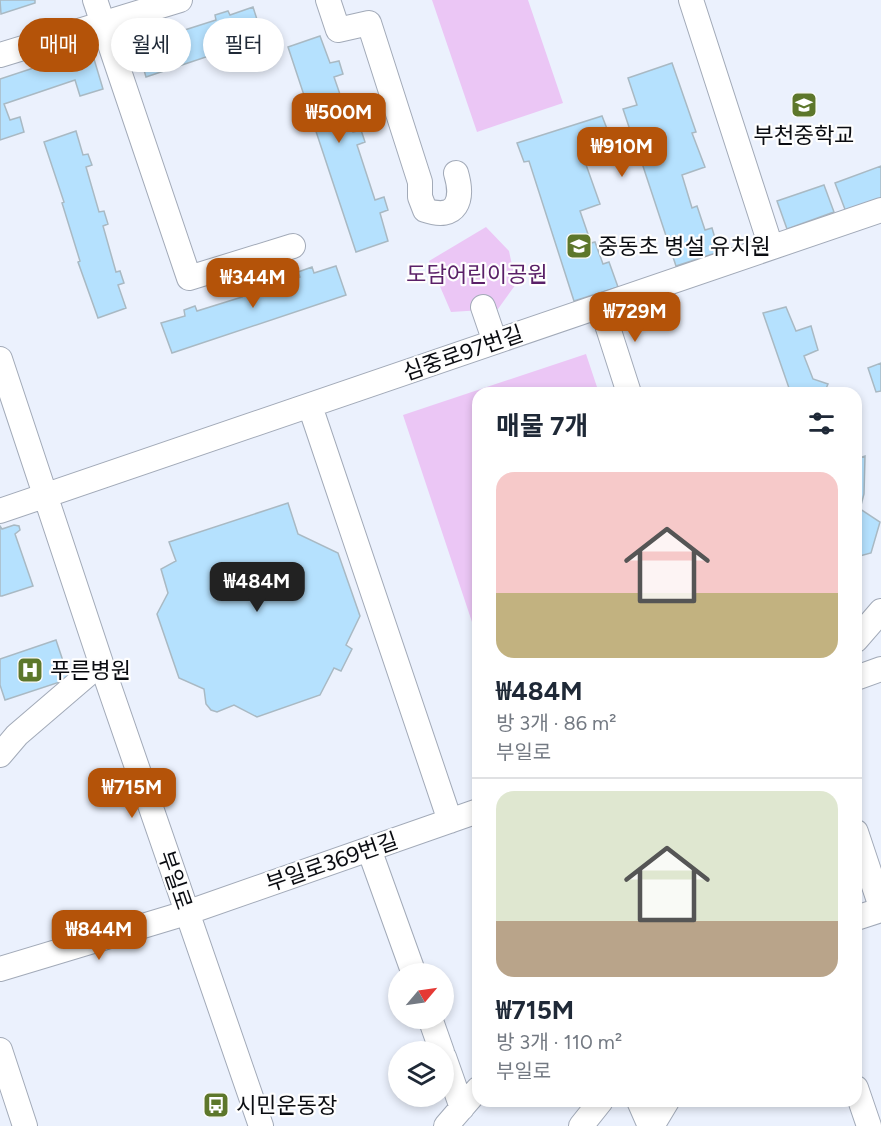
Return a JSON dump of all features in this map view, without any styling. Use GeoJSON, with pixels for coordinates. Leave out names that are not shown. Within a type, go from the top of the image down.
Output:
{"type":"FeatureCollection","features":[{"type":"Feature","properties":{"kind":"street"},"geometry":{"type":"LineString","coordinates":[[95,0],[189,278],[293,246]]}},
{"type":"Feature","properties":{"kind":"street"},"geometry":{"type":"LineString","coordinates":[[0,55],[180,0]]}},
{"type":"Feature","properties":{"kind":"street"},"geometry":{"type":"LineString","coordinates":[[328,0],[338,30],[369,23],[420,182],[420,197],[425,210],[436,214],[446,213],[455,208],[460,198],[460,185],[456,173]]}},
{"type":"Feature","properties":{"kind":"street"},"geometry":{"type":"LineString","coordinates":[[691,0],[771,248]]}},
{"type":"Feature","properties":{"kind":"street","name":"심중로97번길"},"geometry":{"type":"LineString","coordinates":[[0,511],[881,210]]}},
{"type":"Feature","properties":{"kind":"street"},"geometry":{"type":"LineString","coordinates":[[601,306],[627,387]]}},
{"type":"Feature","properties":{"kind":"street"},"geometry":{"type":"LineString","coordinates":[[483,307],[495,342]]}},
{"type":"Feature","properties":{"kind":"street","name":"부일로"},"geometry":{"type":"LineString","coordinates":[[0,359],[186,913],[261,1126]]}},
{"type":"Feature","properties":{"kind":"street"},"geometry":{"type":"LineString","coordinates":[[310,406],[450,821]]}},
{"type":"Feature","properties":{"kind":"street"},"geometry":{"type":"LineString","coordinates":[[862,633],[881,611]]}},
{"type":"Feature","properties":{"kind":"street"},"geometry":{"type":"LineString","coordinates":[[0,755],[16,735],[101,663]]}},
{"type":"Feature","properties":{"kind":"street"},"geometry":{"type":"LineString","coordinates":[[862,676],[881,669]]}},
{"type":"Feature","properties":{"kind":"street","name":"부일로369번길"},"geometry":{"type":"LineString","coordinates":[[0,969],[186,913],[472,813]]}},
{"type":"Feature","properties":{"kind":"street"},"geometry":{"type":"LineString","coordinates":[[369,849],[410,963]]}},
{"type":"Feature","properties":{"kind":"street"},"geometry":{"type":"LineString","coordinates":[[862,850],[881,909],[862,916]]}},
{"type":"Feature","properties":{"kind":"street"},"geometry":{"type":"LineString","coordinates":[[0,1050],[25,1126]]}},
{"type":"Feature","properties":{"kind":"street"},"geometry":{"type":"LineString","coordinates":[[457,1119],[472,1098]]}},
{"type":"Feature","properties":{"kind":"street"},"geometry":{"type":"LineString","coordinates":[[862,1106],[869,1126]]}},
{"type":"Feature","properties":{"kind":"street"},"geometry":{"type":"LineString","coordinates":[[581,1126],[596,1107]]}},
{"type":"Feature","properties":{"kind":"street"},"geometry":{"type":"LineString","coordinates":[[642,1107],[651,1126]]}},
{"type":"Feature","properties":{"kind":"street"},"geometry":{"type":"LineString","coordinates":[[651,1126],[663,1107]]}},
{"type":"Feature","properties":{"kind":"green space"},"geometry":{"type":"Polygon","coordinates":[[[432,0],[528,0],[563,103],[477,132],[432,0]]]}},
{"type":"Feature","properties":{"kind":"green space","name":"도담어린이공원"},"geometry":{"type":"Polygon","coordinates":[[[486,227],[509,251],[516,284],[498,309],[451,312],[429,261],[486,227]]]}},
{"type":"Feature","properties":{"kind":"green space"},"geometry":{"type":"Polygon","coordinates":[[[586,354],[597,387],[487,387],[586,354]]]}},
{"type":"Feature","properties":{"kind":"green space"},"geometry":{"type":"Polygon","coordinates":[[[472,392],[472,622],[403,415],[472,392]]]}},
{"type":"Feature","properties":{"kind":"building"},"geometry":{"type":"Polygon","coordinates":[[[0,0],[35,0],[35,3],[1,14],[0,0]]]}},
{"type":"Feature","properties":{"kind":"building"},"geometry":{"type":"Polygon","coordinates":[[[253,7],[257,18],[216,18],[215,15],[228,11],[230,15],[253,7]]]}},
{"type":"Feature","properties":{"kind":"building"},"geometry":{"type":"Polygon","coordinates":[[[203,24],[203,58],[191,62],[191,28],[203,24]]]}},
{"type":"Feature","properties":{"kind":"building"},"geometry":{"type":"Polygon","coordinates":[[[320,36],[330,63],[339,61],[343,74],[334,77],[353,132],[361,130],[365,142],[357,145],[375,200],[384,197],[388,210],[380,213],[388,241],[356,252],[288,47],[320,36]]]}},
{"type":"Feature","properties":{"kind":"building"},"geometry":{"type":"Polygon","coordinates":[[[672,63],[696,132],[692,133],[705,167],[682,175],[692,208],[697,206],[705,230],[712,228],[719,252],[676,266],[635,142],[584,159],[600,204],[580,211],[591,243],[595,242],[603,264],[609,262],[618,287],[574,301],[529,161],[524,162],[517,143],[602,116],[611,139],[631,133],[623,109],[637,105],[628,78],[672,63]]]}},
{"type":"Feature","properties":{"kind":"building"},"geometry":{"type":"Polygon","coordinates":[[[21,72],[98,72],[103,89],[80,96],[75,80],[4,104],[10,120],[20,117],[24,132],[0,140],[0,79],[21,72]]]}},
{"type":"Feature","properties":{"kind":"building"},"geometry":{"type":"Polygon","coordinates":[[[145,72],[161,72],[146,77],[145,72]]]}},
{"type":"Feature","properties":{"kind":"building"},"geometry":{"type":"Polygon","coordinates":[[[76,131],[83,155],[88,154],[92,165],[86,167],[99,212],[104,211],[108,224],[103,226],[116,272],[120,271],[124,283],[118,285],[126,308],[98,318],[78,262],[80,261],[62,203],[64,202],[44,142],[76,131]]]}},
{"type":"Feature","properties":{"kind":"building"},"geometry":{"type":"Polygon","coordinates":[[[881,166],[881,199],[846,212],[835,183],[881,166]]]}},
{"type":"Feature","properties":{"kind":"building"},"geometry":{"type":"Polygon","coordinates":[[[824,185],[834,212],[787,229],[777,201],[824,185]]]}},
{"type":"Feature","properties":{"kind":"building"},"geometry":{"type":"Polygon","coordinates":[[[336,266],[346,295],[172,353],[161,323],[185,316],[184,310],[195,306],[197,311],[242,297],[239,290],[253,287],[255,293],[300,277],[298,272],[312,267],[314,273],[336,266]]]}},
{"type":"Feature","properties":{"kind":"building"},"geometry":{"type":"Polygon","coordinates":[[[786,307],[796,331],[811,326],[818,350],[804,356],[813,379],[828,384],[827,387],[789,387],[763,313],[786,307]]]}},
{"type":"Feature","properties":{"kind":"building"},"geometry":{"type":"Polygon","coordinates":[[[881,363],[881,391],[876,392],[868,368],[881,363]]]}},
{"type":"Feature","properties":{"kind":"building"},"geometry":{"type":"Polygon","coordinates":[[[865,456],[862,502],[862,457],[865,456]]]}},
{"type":"Feature","properties":{"kind":"building"},"geometry":{"type":"Polygon","coordinates":[[[288,503],[298,534],[338,553],[360,616],[346,645],[352,649],[341,671],[334,668],[320,695],[257,717],[234,705],[217,712],[211,710],[206,704],[204,689],[179,678],[157,614],[168,593],[161,569],[176,561],[169,542],[288,503]]]}},
{"type":"Feature","properties":{"kind":"building"},"geometry":{"type":"Polygon","coordinates":[[[862,510],[880,522],[871,553],[862,555],[862,510]]]}},
{"type":"Feature","properties":{"kind":"building"},"geometry":{"type":"Polygon","coordinates":[[[14,525],[19,526],[20,530],[15,534],[33,586],[0,596],[0,526],[2,529],[14,525]]]}},
{"type":"Feature","properties":{"kind":"building"},"geometry":{"type":"Polygon","coordinates":[[[56,640],[68,676],[66,680],[5,700],[0,685],[0,659],[56,640]]]}},
{"type":"Feature","properties":{"kind":"place","name":"부천중학교"},"geometry":{"type":"Point","coordinates":[804,105]}},
{"type":"Feature","properties":{"kind":"place","name":"중동초 병설 유치원"},"geometry":{"type":"Point","coordinates":[579,246]}},
{"type":"Feature","properties":{"kind":"place","name":"푸른병원"},"geometry":{"type":"Point","coordinates":[30,670]}},
{"type":"Feature","properties":{"kind":"place","name":"시민운동장"},"geometry":{"type":"Point","coordinates":[216,1105]}}]}
